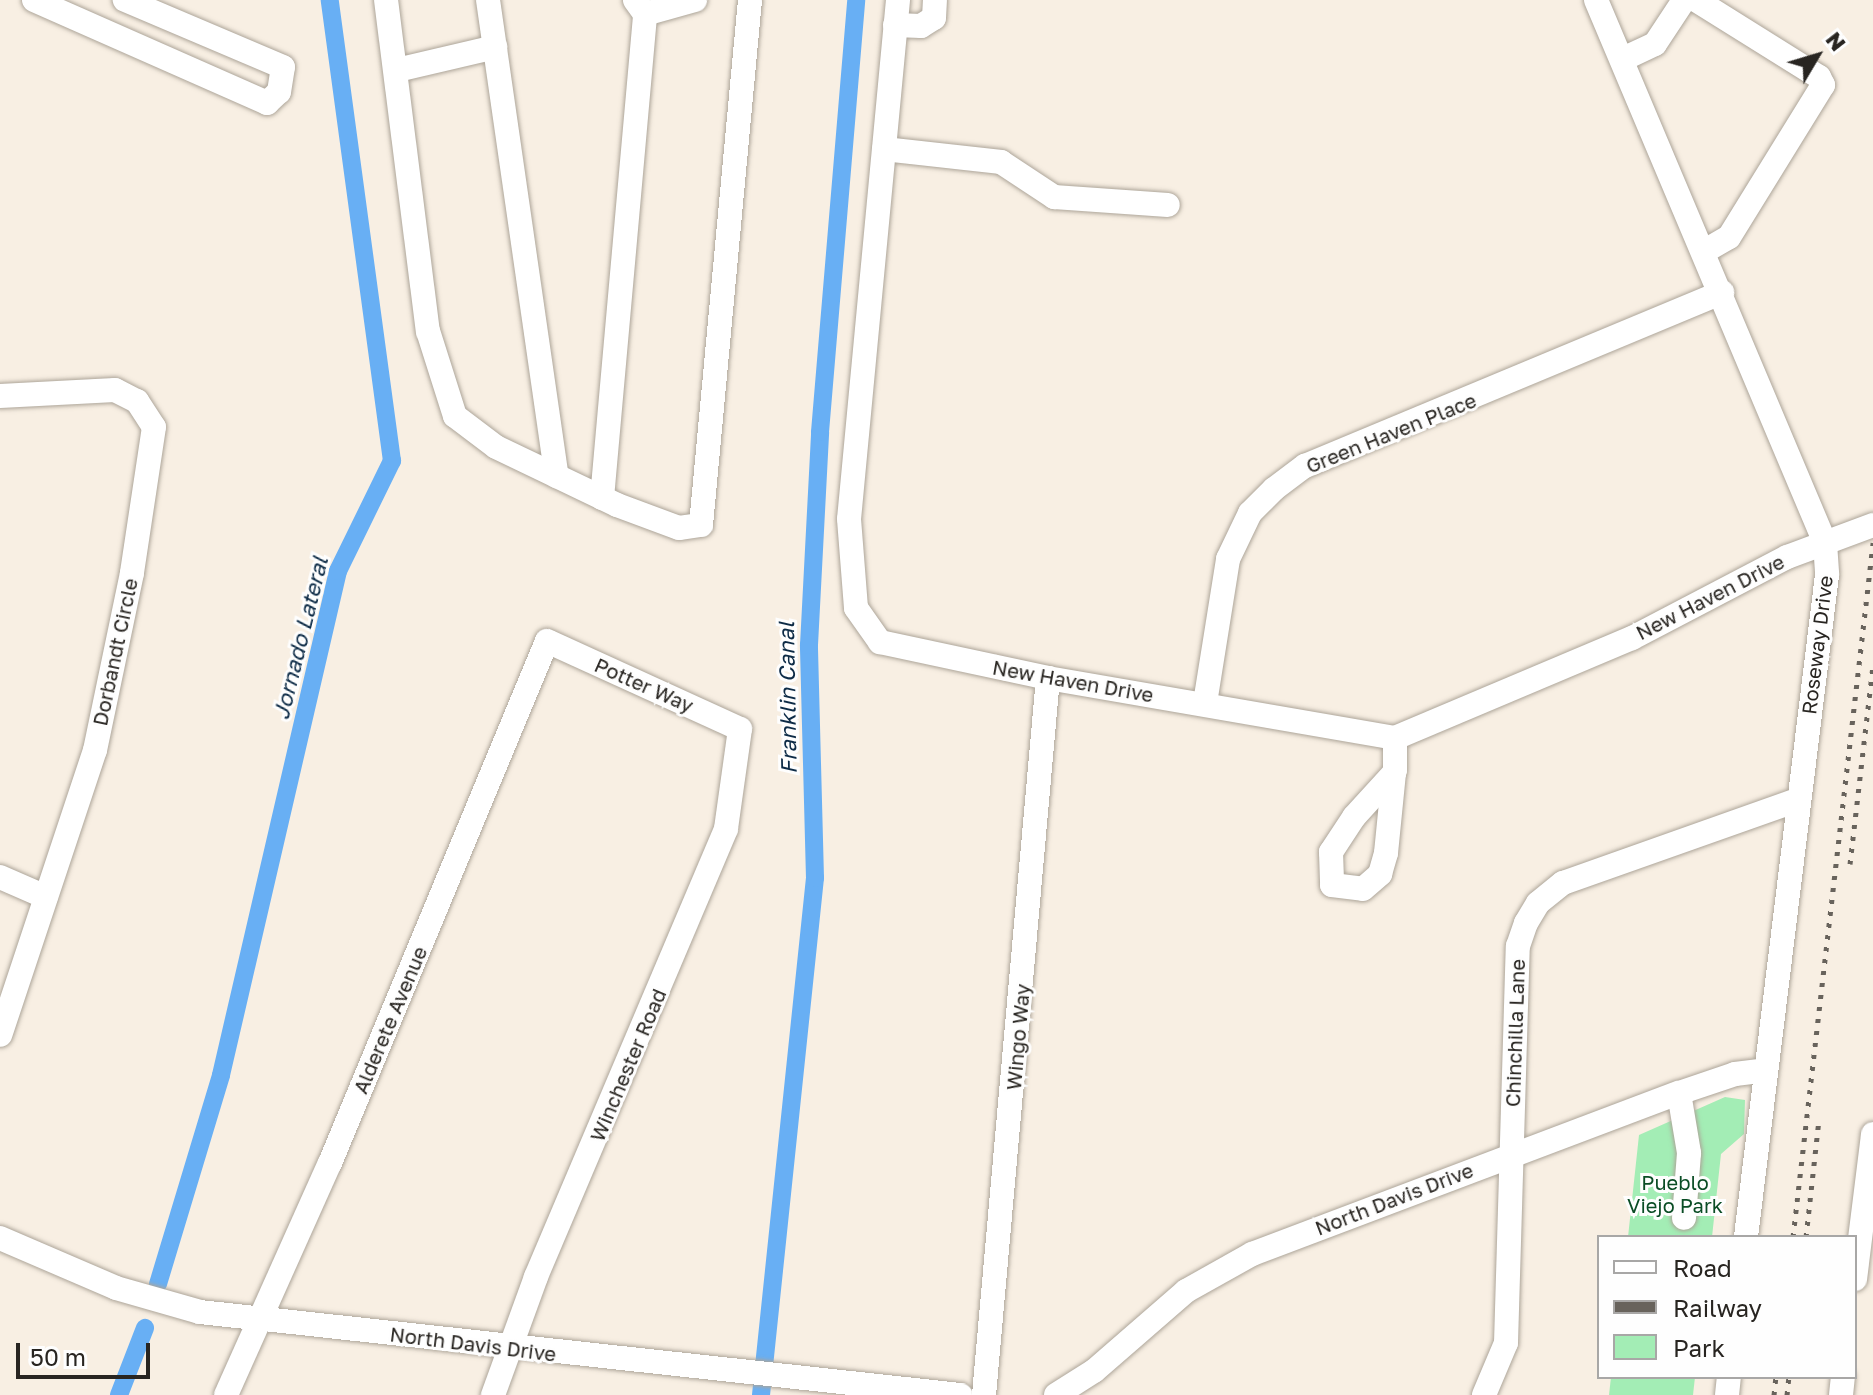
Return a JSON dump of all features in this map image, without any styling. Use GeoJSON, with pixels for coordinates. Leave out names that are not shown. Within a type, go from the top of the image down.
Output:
{"type":"FeatureCollection","features":[{"type":"Feature","properties":{"kind":"street"},"geometry":{"type":"LineString","coordinates":[[34,0],[267,103],[279,92],[283,67],[125,0]]}},
{"type":"Feature","properties":{"kind":"street"},"geometry":{"type":"LineString","coordinates":[[386,0],[428,331],[455,416],[496,447],[602,498],[679,528],[701,525],[750,0]]}},
{"type":"Feature","properties":{"kind":"street"},"geometry":{"type":"LineString","coordinates":[[488,0],[557,476]]}},
{"type":"Feature","properties":{"kind":"street"},"geometry":{"type":"LineString","coordinates":[[602,498],[640,7],[695,0]]}},
{"type":"Feature","properties":{"kind":"street","name":"New Haven Drive"},"geometry":{"type":"LineString","coordinates":[[898,0],[849,519],[856,608],[869,631],[900,650],[1395,738],[1632,638],[1787,557],[1873,525]]}},
{"type":"Feature","properties":{"kind":"street"},"geometry":{"type":"LineString","coordinates":[[895,25],[921,26],[934,18],[935,0]]}},
{"type":"Feature","properties":{"kind":"street","name":"Roseway Drive"},"geometry":{"type":"LineString","coordinates":[[1596,0],[1705,251],[1825,543],[1827,575],[1746,1235]]}},
{"type":"Feature","properties":{"kind":"street"},"geometry":{"type":"LineString","coordinates":[[1623,59],[1655,44],[1684,0]]}},
{"type":"Feature","properties":{"kind":"street"},"geometry":{"type":"LineString","coordinates":[[1696,0],[1819,77],[1823,85],[1729,237],[1705,251]]}},
{"type":"Feature","properties":{"kind":"street"},"geometry":{"type":"LineString","coordinates":[[397,70],[495,47]]}},
{"type":"Feature","properties":{"kind":"street"},"geometry":{"type":"LineString","coordinates":[[884,149],[1001,162],[1054,197],[1168,205]]}},
{"type":"Feature","properties":{"kind":"street","name":"Green Haven Place"},"geometry":{"type":"LineString","coordinates":[[1205,703],[1228,559],[1250,513],[1274,489],[1305,466],[1722,292]]}},
{"type":"Feature","properties":{"kind":"street","name":"Dorbandt Circle"},"geometry":{"type":"LineString","coordinates":[[0,396],[115,390],[137,401],[154,427],[132,573],[95,750],[0,1035]]}},
{"type":"Feature","properties":{"kind":"street","name":"Potter Way"},"geometry":{"type":"LineString","coordinates":[[547,641],[740,729]]}},
{"type":"Feature","properties":{"kind":"street","name":"Alderete Avenue"},"geometry":{"type":"LineString","coordinates":[[226,1395],[264,1317],[547,641]]}},
{"type":"Feature","properties":{"kind":"street","name":"Wingo Way"},"geometry":{"type":"LineString","coordinates":[[984,1395],[1048,678]]}},
{"type":"Feature","properties":{"kind":"street","name":"Winchester Road"},"geometry":{"type":"LineString","coordinates":[[493,1395],[512,1350],[536,1277],[726,829],[740,729]]}},
{"type":"Feature","properties":{"kind":"street"},"geometry":{"type":"LineString","coordinates":[[1394,773],[1395,738]]}},
{"type":"Feature","properties":{"kind":"street","name":"Chinchilla Lane"},"geometry":{"type":"LineString","coordinates":[[1484,1395],[1506,1343],[1518,946],[1538,903],[1563,883],[1798,800]]}},
{"type":"Feature","properties":{"kind":"street"},"geometry":{"type":"LineString","coordinates":[[0,877],[46,897]]}},
{"type":"Feature","properties":{"kind":"street","name":"North Davis Drive"},"geometry":{"type":"LineString","coordinates":[[1056,1395],[1094,1371],[1186,1291],[1217,1271],[1511,1153],[1735,1074],[1766,1070]]}},
{"type":"Feature","properties":{"kind":"street"},"geometry":{"type":"LineString","coordinates":[[1679,1093],[1689,1153],[1684,1218]]}},
{"type":"Feature","properties":{"kind":"street"},"geometry":{"type":"LineString","coordinates":[[1857,1263],[1873,1134]]}},
{"type":"Feature","properties":{"kind":"street","name":"North Davis Drive"},"geometry":{"type":"LineString","coordinates":[[0,1238],[163,1305],[512,1350],[960,1395]]}},
{"type":"Feature","properties":{"kind":"green space","name":"Pueblo Viejo Park"},"geometry":{"type":"Polygon","coordinates":[[[1725,1097],[1745,1100],[1744,1134],[1721,1154],[1712,1235],[1628,1235],[1639,1135],[1725,1097]]]}},
{"type":"Feature","properties":{"kind":"green space"},"geometry":{"type":"Polygon","coordinates":[[[1611,1379],[1695,1379],[1693,1395],[1609,1395],[1611,1379]]]}},
{"type":"Feature","properties":{"kind":"waterway","name":"Jornado Lateral"},"geometry":{"type":"LineString","coordinates":[[158,1284],[221,1075],[338,571],[392,461],[330,0]]}},
{"type":"Feature","properties":{"kind":"waterway","name":"Franklin Canal"},"geometry":{"type":"LineString","coordinates":[[761,1395],[815,878],[809,645],[820,432],[856,0]]}},
{"type":"Feature","properties":{"kind":"waterway","name":"Jornado Lateral"},"geometry":{"type":"LineString","coordinates":[[119,1395],[145,1328]]}},
{"type":"Feature","properties":{"kind":"railway"},"geometry":{"type":"LineString","coordinates":[[1793,1235],[1873,543]]}},
{"type":"Feature","properties":{"kind":"railway"},"geometry":{"type":"LineString","coordinates":[[1850,864],[1873,666]]}},
{"type":"Feature","properties":{"kind":"railway"},"geometry":{"type":"LineString","coordinates":[[1806,1235],[1819,1119]]}},
{"type":"Feature","properties":{"kind":"railway"},"geometry":{"type":"LineString","coordinates":[[1774,1395],[1776,1379]]}},
{"type":"Feature","properties":{"kind":"railway"},"geometry":{"type":"LineString","coordinates":[[1787,1395],[1789,1379]]}}]}
